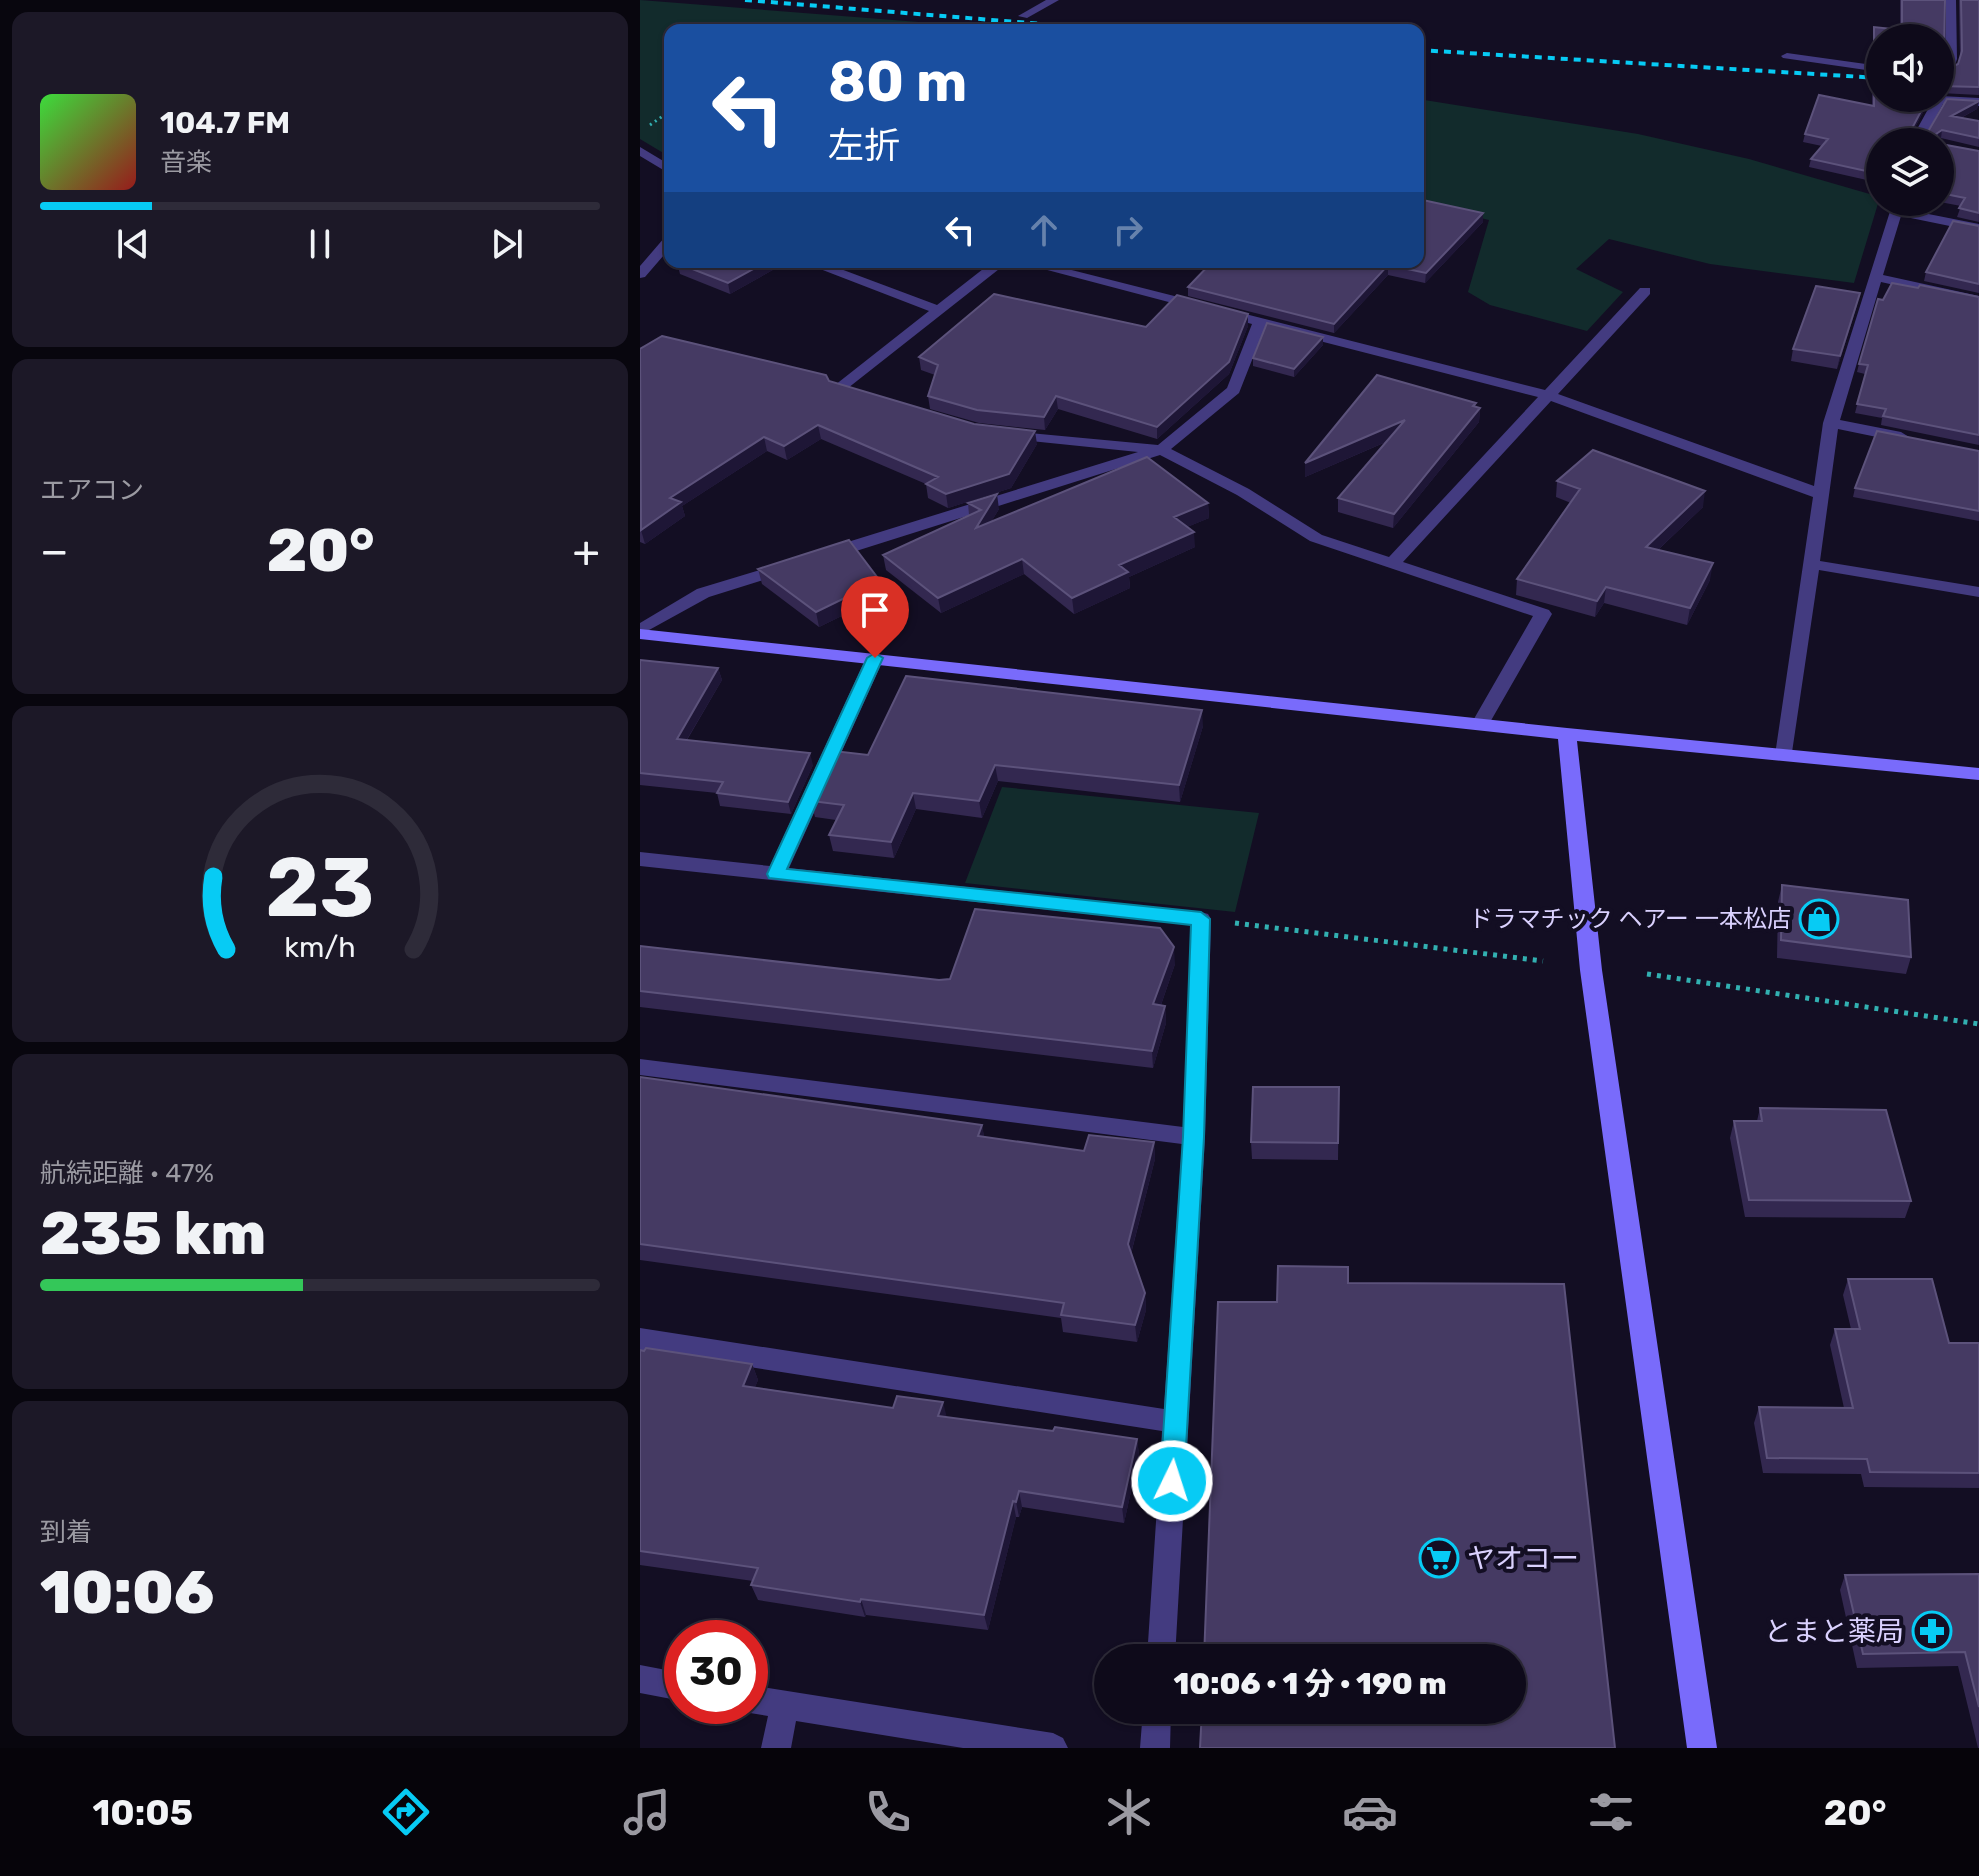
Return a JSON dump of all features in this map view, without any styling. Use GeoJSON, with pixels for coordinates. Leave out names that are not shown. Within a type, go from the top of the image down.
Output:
{"type":"FeatureCollection","features":[{"type":"Feature","properties":{"kind":"street"},"geometry":{"type":"LineString","coordinates":[[1023,16],[1054,0]]}},
{"type":"Feature","properties":{"kind":"street"},"geometry":{"type":"LineString","coordinates":[[1951,0],[1951,24]]}},
{"type":"Feature","properties":{"kind":"street"},"geometry":{"type":"LineString","coordinates":[[1787,56],[1866,67]]}},
{"type":"Feature","properties":{"kind":"street"},"geometry":{"type":"LineString","coordinates":[[1925,128],[1939,100],[1979,102]]}},
{"type":"Feature","properties":{"kind":"street"},"geometry":{"type":"LineString","coordinates":[[640,151],[664,166]]}},
{"type":"Feature","properties":{"kind":"street"},"geometry":{"type":"LineString","coordinates":[[1784,755],[1831,423],[1895,216]]}},
{"type":"Feature","properties":{"kind":"street"},"geometry":{"type":"LineString","coordinates":[[1933,216],[1979,228]]}},
{"type":"Feature","properties":{"kind":"street"},"geometry":{"type":"LineString","coordinates":[[640,274],[664,247]]}},
{"type":"Feature","properties":{"kind":"street"},"geometry":{"type":"LineString","coordinates":[[825,268],[939,310]]}},
{"type":"Feature","properties":{"kind":"street"},"geometry":{"type":"LineString","coordinates":[[879,402],[837,389],[993,268]]}},
{"type":"Feature","properties":{"kind":"street"},"geometry":{"type":"LineString","coordinates":[[1048,268],[1548,395],[1820,494]]}},
{"type":"Feature","properties":{"kind":"street"},"geometry":{"type":"LineString","coordinates":[[1875,277],[1979,300]]}},
{"type":"Feature","properties":{"kind":"street"},"geometry":{"type":"LineString","coordinates":[[1392,564],[1645,291]]}},
{"type":"Feature","properties":{"kind":"street"},"geometry":{"type":"LineString","coordinates":[[640,632],[703,593],[1161,450],[1234,390],[1260,322]]}},
{"type":"Feature","properties":{"kind":"street"},"geometry":{"type":"LineString","coordinates":[[1831,423],[1920,441]]}},
{"type":"Feature","properties":{"kind":"street"},"geometry":{"type":"LineString","coordinates":[[992,431],[1161,450],[1243,492],[1316,538],[1543,614],[1480,724]]}},
{"type":"Feature","properties":{"kind":"street"},"geometry":{"type":"LineString","coordinates":[[1810,564],[1979,592]]}},
{"type":"Feature","properties":{"kind":"street"},"geometry":{"type":"LineString","coordinates":[[640,632],[1567,734],[1979,774]]}},
{"type":"Feature","properties":{"kind":"street"},"geometry":{"type":"LineString","coordinates":[[776,874],[875,658]]}},
{"type":"Feature","properties":{"kind":"street"},"geometry":{"type":"LineString","coordinates":[[1567,734],[1591,970],[1702,1748]]}},
{"type":"Feature","properties":{"kind":"street"},"geometry":{"type":"LineString","coordinates":[[640,859],[1201,919],[1194,1137],[1162,1644]]}},
{"type":"Feature","properties":{"kind":"street"},"geometry":{"type":"LineString","coordinates":[[640,1067],[1194,1137]]}},
{"type":"Feature","properties":{"kind":"street"},"geometry":{"type":"LineString","coordinates":[[640,1339],[1176,1422]]}},
{"type":"Feature","properties":{"kind":"street"},"geometry":{"type":"LineString","coordinates":[[640,1679],[664,1684]]}},
{"type":"Feature","properties":{"kind":"street"},"geometry":{"type":"LineString","coordinates":[[768,1702],[1053,1748]]}},
{"type":"Feature","properties":{"kind":"street"},"geometry":{"type":"LineString","coordinates":[[776,1748],[784,1705]]}},
{"type":"Feature","properties":{"kind":"street"},"geometry":{"type":"LineString","coordinates":[[1155,1748],[1156,1724]]}},
{"type":"Feature","properties":{"kind":"path"},"geometry":{"type":"LineString","coordinates":[[640,133],[664,115]]}},
{"type":"Feature","properties":{"kind":"path"},"geometry":{"type":"LineString","coordinates":[[1201,919],[1543,961]]}},
{"type":"Feature","properties":{"kind":"path"},"geometry":{"type":"LineString","coordinates":[[1647,974],[1979,1024]]}},
{"type":"Feature","properties":{"kind":"green space"},"geometry":{"type":"Polygon","coordinates":[[[640,0],[944,24],[664,24],[664,153],[640,139],[640,0]]]}},
{"type":"Feature","properties":{"kind":"green space"},"geometry":{"type":"Polygon","coordinates":[[[1424,100],[1638,134],[1749,159],[1866,193],[1866,216],[1874,216],[1854,283],[1710,264],[1609,239],[1576,269],[1623,292],[1587,331],[1490,305],[1468,292],[1489,220],[1424,204],[1424,100]]]}},
{"type":"Feature","properties":{"kind":"green space"},"geometry":{"type":"Polygon","coordinates":[[[1002,787],[1259,813],[1235,912],[965,883],[1002,787]]]}},
{"type":"Feature","properties":{"kind":"building"},"geometry":{"type":"Polygon","coordinates":[[[1902,0],[1945,0],[1945,24],[1902,24],[1902,0]]]}},
{"type":"Feature","properties":{"kind":"building"},"geometry":{"type":"Polygon","coordinates":[[[1961,0],[1979,0],[1979,87],[1954,86],[1954,66],[1958,64],[1962,51],[1961,0]]]}},
{"type":"Feature","properties":{"kind":"building"},"geometry":{"type":"Polygon","coordinates":[[[1819,95],[1866,104],[1866,112],[1921,112],[1912,128],[1866,128],[1866,171],[1811,159],[1828,139],[1805,134],[1819,95]]]}},
{"type":"Feature","properties":{"kind":"building"},"geometry":{"type":"Polygon","coordinates":[[[1954,99],[1979,101],[1951,116],[1979,121],[1979,138],[1954,133],[1954,128],[1930,128],[1939,112],[1954,112],[1954,99]]]}},
{"type":"Feature","properties":{"kind":"building"},"geometry":{"type":"Polygon","coordinates":[[[1954,146],[1979,151],[1979,213],[1959,208],[1965,198],[1954,196],[1954,146]]]}},
{"type":"Feature","properties":{"kind":"building"},"geometry":{"type":"Polygon","coordinates":[[[1424,200],[1483,213],[1426,273],[1402,268],[1424,268],[1424,200]]]}},
{"type":"Feature","properties":{"kind":"building"},"geometry":{"type":"Polygon","coordinates":[[[1953,221],[1979,226],[1979,284],[1926,272],[1953,221]]]}},
{"type":"Feature","properties":{"kind":"building"},"geometry":{"type":"Polygon","coordinates":[[[690,268],[755,268],[728,283],[690,268]]]}},
{"type":"Feature","properties":{"kind":"building"},"geometry":{"type":"Polygon","coordinates":[[[1206,268],[1385,268],[1334,324],[1188,287],[1206,268]]]}},
{"type":"Feature","properties":{"kind":"building"},"geometry":{"type":"Polygon","coordinates":[[[1892,283],[1918,288],[1920,285],[1979,297],[1979,435],[1883,416],[1886,409],[1857,404],[1868,365],[1859,364],[1878,299],[1883,300],[1892,283]]]}},
{"type":"Feature","properties":{"kind":"building"},"geometry":{"type":"Polygon","coordinates":[[[1816,286],[1860,293],[1840,356],[1793,349],[1816,286]]]}},
{"type":"Feature","properties":{"kind":"building"},"geometry":{"type":"Polygon","coordinates":[[[994,294],[1146,327],[1177,295],[1248,314],[1229,362],[1157,427],[1056,396],[1044,417],[977,410],[928,396],[938,365],[919,357],[994,294]]]}},
{"type":"Feature","properties":{"kind":"building"},"geometry":{"type":"Polygon","coordinates":[[[1267,323],[1323,337],[1294,369],[1253,358],[1267,323]]]}},
{"type":"Feature","properties":{"kind":"building"},"geometry":{"type":"Polygon","coordinates":[[[662,336],[826,375],[829,381],[974,424],[1035,431],[1009,474],[946,494],[926,484],[938,477],[818,425],[784,446],[764,437],[670,498],[681,502],[641,530],[640,349],[662,336]]]}},
{"type":"Feature","properties":{"kind":"building"},"geometry":{"type":"Polygon","coordinates":[[[1377,375],[1476,403],[1473,406],[1480,408],[1394,514],[1338,498],[1405,420],[1305,463],[1377,375]]]}},
{"type":"Feature","properties":{"kind":"building"},"geometry":{"type":"Polygon","coordinates":[[[1877,431],[1979,451],[1979,511],[1855,488],[1877,431]]]}},
{"type":"Feature","properties":{"kind":"building"},"geometry":{"type":"Polygon","coordinates":[[[1593,450],[1705,491],[1646,547],[1713,563],[1690,608],[1606,587],[1597,601],[1517,579],[1580,489],[1557,481],[1593,450]]]}},
{"type":"Feature","properties":{"kind":"building"},"geometry":{"type":"Polygon","coordinates":[[[1147,457],[1208,503],[1174,517],[1194,532],[1119,565],[1128,572],[1072,598],[1022,559],[938,598],[883,555],[981,510],[968,503],[997,494],[976,528],[1147,457]]]}},
{"type":"Feature","properties":{"kind":"building"},"geometry":{"type":"Polygon","coordinates":[[[849,540],[880,581],[816,612],[758,569],[849,540]]]}},
{"type":"Feature","properties":{"kind":"building"},"geometry":{"type":"Polygon","coordinates":[[[640,660],[718,668],[677,739],[810,753],[788,802],[717,793],[723,782],[640,773],[640,660]]]}},
{"type":"Feature","properties":{"kind":"building"},"geometry":{"type":"Polygon","coordinates":[[[906,676],[1202,710],[1179,785],[995,765],[979,801],[913,793],[891,842],[829,835],[844,805],[811,801],[834,751],[868,755],[906,676]]]}},
{"type":"Feature","properties":{"kind":"building"},"geometry":{"type":"Polygon","coordinates":[[[1782,885],[1908,900],[1911,957],[1781,940],[1782,885]]]}},
{"type":"Feature","properties":{"kind":"building"},"geometry":{"type":"Polygon","coordinates":[[[975,909],[1160,928],[1174,947],[1153,1004],[1165,1006],[1152,1051],[640,991],[640,946],[950,979],[975,909]]]}},
{"type":"Feature","properties":{"kind":"building"},"geometry":{"type":"Polygon","coordinates":[[[640,1077],[982,1125],[978,1136],[1084,1151],[1089,1135],[1154,1142],[1128,1244],[1145,1293],[1135,1325],[1061,1315],[1064,1303],[640,1244],[640,1077]]]}},
{"type":"Feature","properties":{"kind":"building"},"geometry":{"type":"Polygon","coordinates":[[[1253,1087],[1339,1087],[1338,1143],[1251,1142],[1253,1087]]]}},
{"type":"Feature","properties":{"kind":"building"},"geometry":{"type":"Polygon","coordinates":[[[1760,1108],[1886,1110],[1911,1201],[1749,1200],[1734,1121],[1762,1121],[1760,1108]]]}},
{"type":"Feature","properties":{"kind":"building"},"geometry":{"type":"Polygon","coordinates":[[[1278,1266],[1348,1267],[1348,1283],[1564,1284],[1615,1748],[1200,1748],[1201,1724],[1526,1724],[1526,1644],[1205,1644],[1218,1302],[1277,1302],[1278,1266]]]}},
{"type":"Feature","properties":{"kind":"building"},"geometry":{"type":"Polygon","coordinates":[[[1848,1279],[1932,1279],[1949,1343],[1979,1343],[1979,1473],[1870,1472],[1867,1459],[1767,1458],[1759,1407],[1853,1408],[1835,1329],[1860,1329],[1848,1279]]]}},
{"type":"Feature","properties":{"kind":"building"},"geometry":{"type":"Polygon","coordinates":[[[646,1348],[752,1364],[743,1386],[893,1408],[897,1396],[943,1402],[938,1416],[1053,1431],[1055,1427],[1137,1439],[1122,1507],[1019,1491],[1016,1502],[1013,1501],[984,1615],[861,1599],[860,1602],[751,1585],[758,1568],[640,1551],[640,1350],[646,1348]]]}},
{"type":"Feature","properties":{"kind":"building"},"geometry":{"type":"Polygon","coordinates":[[[1979,1574],[1979,1707],[1965,1652],[1863,1654],[1845,1575],[1979,1574]]]}},
{"type":"Feature","properties":{"kind":"railway"},"geometry":{"type":"LineString","coordinates":[[745,0],[1042,24]]}},
{"type":"Feature","properties":{"kind":"railway"},"geometry":{"type":"LineString","coordinates":[[1424,50],[1866,77]]}},
{"type":"Feature","properties":{"kind":"place","name":"ドラマチック ヘアー 一本松店"},"geometry":{"type":"Point","coordinates":[1819,919]}},
{"type":"Feature","properties":{"kind":"place","name":"ヤオコー"},"geometry":{"type":"Point","coordinates":[1439,1558]}},
{"type":"Feature","properties":{"kind":"place","name":"とまと薬局"},"geometry":{"type":"Point","coordinates":[1932,1631]}},
{"type":"Feature","properties":{"kind":"route"},"geometry":{"type":"LineString","coordinates":[[875,658],[776,874],[1201,919],[1194,1137],[1172,1481]]}}]}
